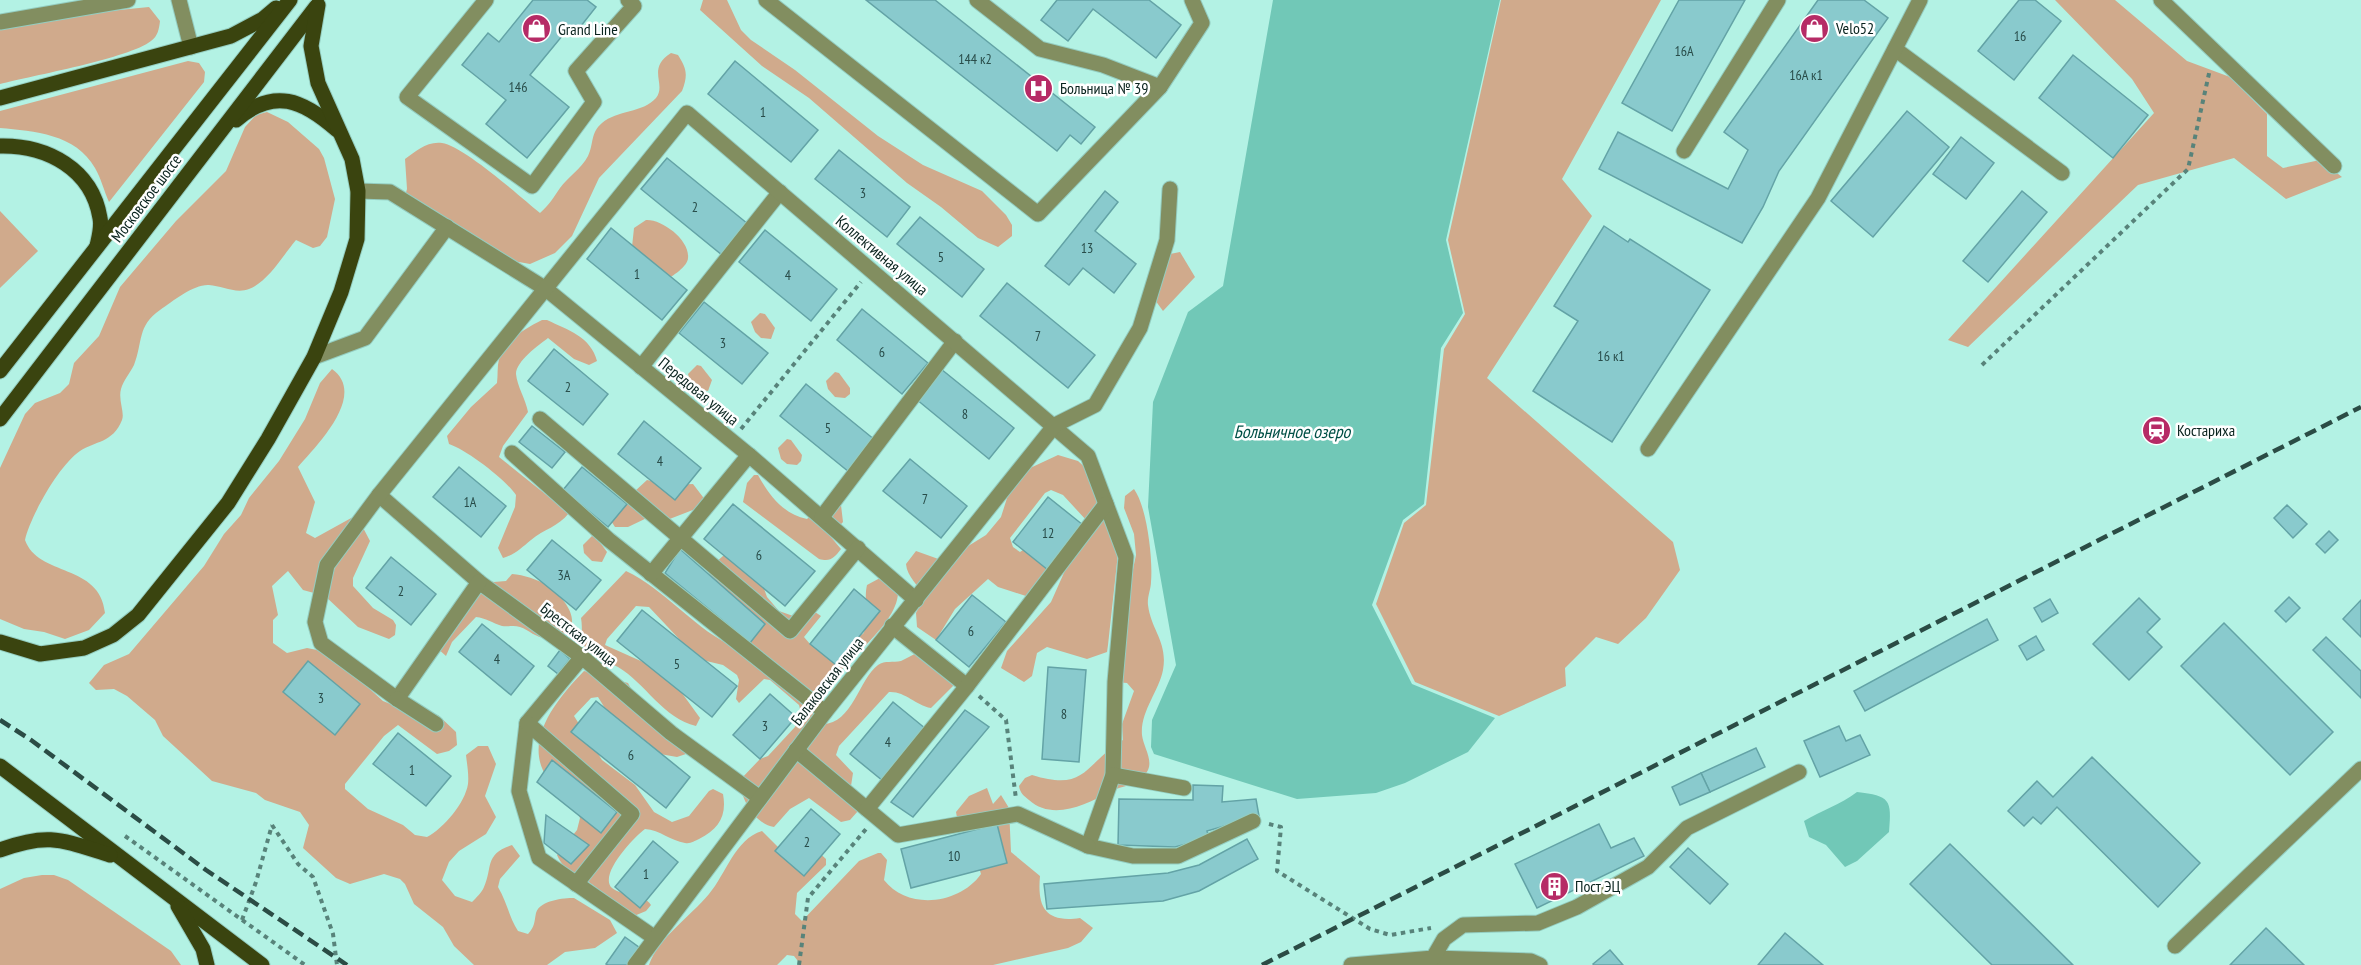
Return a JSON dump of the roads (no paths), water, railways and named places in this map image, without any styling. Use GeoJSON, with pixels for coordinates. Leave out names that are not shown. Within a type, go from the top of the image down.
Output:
{"type":"FeatureCollection","features":[{"type":"Feature","properties":{"kind":"main road"},"geometry":{"type":"LineString","coordinates":[[0,98],[231,36],[263,19],[288,0]]}},
{"type":"Feature","properties":{"kind":"main road","name":"Московское шоссе"},"geometry":{"type":"LineString","coordinates":[[0,371],[97,249],[288,0]]}},
{"type":"Feature","properties":{"kind":"main road"},"geometry":{"type":"LineString","coordinates":[[0,642],[39,654],[84,648],[113,635],[138,615],[228,502],[268,439],[314,357],[341,292],[357,239],[358,191],[352,159],[318,83],[311,46],[320,2]]}},
{"type":"Feature","properties":{"kind":"main road","name":"Московское шоссе"},"geometry":{"type":"LineString","coordinates":[[0,419],[320,2]]}},
{"type":"Feature","properties":{"kind":"main road"},"geometry":{"type":"LineString","coordinates":[[212,142],[249,109],[271,99],[294,102],[316,112],[342,134]]}},
{"type":"Feature","properties":{"kind":"main road"},"geometry":{"type":"LineString","coordinates":[[0,146],[46,152],[67,163],[81,177],[94,196],[101,220],[97,249]]}},
{"type":"Feature","properties":{"kind":"main road"},"geometry":{"type":"LineString","coordinates":[[0,766],[262,965]]}},
{"type":"Feature","properties":{"kind":"main road"},"geometry":{"type":"LineString","coordinates":[[0,850],[30,839],[61,840],[119,857]]}},
{"type":"Feature","properties":{"kind":"main road"},"geometry":{"type":"LineString","coordinates":[[174,898],[203,949],[207,965]]}},
{"type":"Feature","properties":{"kind":"street"},"geometry":{"type":"LineString","coordinates":[[0,22],[100,1],[128,0]]}},
{"type":"Feature","properties":{"kind":"street"},"geometry":{"type":"LineString","coordinates":[[179,0],[191,47]]}},
{"type":"Feature","properties":{"kind":"street"},"geometry":{"type":"LineString","coordinates":[[486,0],[407,97],[532,186],[594,102],[576,70],[634,6],[628,0]]}},
{"type":"Feature","properties":{"kind":"street"},"geometry":{"type":"LineString","coordinates":[[766,0],[1038,214],[1160,87],[1202,23],[1192,0]]}},
{"type":"Feature","properties":{"kind":"street"},"geometry":{"type":"LineString","coordinates":[[977,0],[1040,49],[1103,65],[1160,87]]}},
{"type":"Feature","properties":{"kind":"street"},"geometry":{"type":"LineString","coordinates":[[1684,150],[1778,0]]}},
{"type":"Feature","properties":{"kind":"street"},"geometry":{"type":"LineString","coordinates":[[1648,449],[1818,198],[1920,0]]}},
{"type":"Feature","properties":{"kind":"street"},"geometry":{"type":"LineString","coordinates":[[2161,0],[2334,166]]}},
{"type":"Feature","properties":{"kind":"street"},"geometry":{"type":"LineString","coordinates":[[1895,50],[2062,173]]}},
{"type":"Feature","properties":{"kind":"street","name":"Коллективная улица"},"geometry":{"type":"LineString","coordinates":[[546,289],[687,113],[1055,425],[1088,456],[1126,557],[1115,682],[1113,775],[1088,846]]}},
{"type":"Feature","properties":{"kind":"street"},"geometry":{"type":"LineString","coordinates":[[1055,425],[1095,405],[1140,328],[1167,240],[1170,189]]}},
{"type":"Feature","properties":{"kind":"street","name":"Передовая улица"},"geometry":{"type":"LineString","coordinates":[[358,191],[390,192],[546,289],[822,517],[916,600]]}},
{"type":"Feature","properties":{"kind":"street"},"geometry":{"type":"LineString","coordinates":[[641,367],[780,192]]}},
{"type":"Feature","properties":{"kind":"street"},"geometry":{"type":"LineString","coordinates":[[314,357],[365,338],[447,227]]}},
{"type":"Feature","properties":{"kind":"street"},"geometry":{"type":"LineString","coordinates":[[436,724],[397,699],[321,643],[315,622],[327,565],[379,495],[546,289]]}},
{"type":"Feature","properties":{"kind":"street"},"geometry":{"type":"LineString","coordinates":[[822,517],[955,340]]}},
{"type":"Feature","properties":{"kind":"street"},"geometry":{"type":"LineString","coordinates":[[540,419],[681,536],[790,631],[858,548]]}},
{"type":"Feature","properties":{"kind":"street","name":"Балаковская улица"},"geometry":{"type":"LineString","coordinates":[[635,965],[825,712],[1055,425]]}},
{"type":"Feature","properties":{"kind":"street"},"geometry":{"type":"LineString","coordinates":[[512,453],[609,540],[825,712]]}},
{"type":"Feature","properties":{"kind":"street"},"geometry":{"type":"LineString","coordinates":[[651,574],[748,455]]}},
{"type":"Feature","properties":{"kind":"street","name":"Брестская улица"},"geometry":{"type":"LineString","coordinates":[[379,495],[479,582],[582,657],[671,733],[760,798]]}},
{"type":"Feature","properties":{"kind":"street"},"geometry":{"type":"LineString","coordinates":[[872,813],[1106,504]]}},
{"type":"Feature","properties":{"kind":"street"},"geometry":{"type":"LineString","coordinates":[[397,699],[479,582]]}},
{"type":"Feature","properties":{"kind":"street"},"geometry":{"type":"LineString","coordinates":[[892,626],[967,686]]}},
{"type":"Feature","properties":{"kind":"street"},"geometry":{"type":"LineString","coordinates":[[582,657],[527,723],[519,791],[539,858],[655,938]]}},
{"type":"Feature","properties":{"kind":"street"},"geometry":{"type":"LineString","coordinates":[[527,723],[632,814],[576,884]]}},
{"type":"Feature","properties":{"kind":"street"},"geometry":{"type":"LineString","coordinates":[[796,750],[898,835],[1018,814],[1088,846],[1133,856],[1178,856],[1253,821]]}},
{"type":"Feature","properties":{"kind":"street"},"geometry":{"type":"LineString","coordinates":[[2175,946],[2361,768]]}},
{"type":"Feature","properties":{"kind":"street"},"geometry":{"type":"LineString","coordinates":[[1433,958],[1444,939],[1463,925],[1538,923],[1577,908],[1648,867],[1687,828],[1798,772]]}},
{"type":"Feature","properties":{"kind":"street"},"geometry":{"type":"LineString","coordinates":[[1113,775],[1185,788]]}},
{"type":"Feature","properties":{"kind":"street"},"geometry":{"type":"LineString","coordinates":[[1351,965],[1433,958],[1531,961],[1540,965]]}},
{"type":"Feature","properties":{"kind":"water","name":"Больничное озеро"},"geometry":{"type":"Polygon","coordinates":[[[1273,0],[1500,0],[1446,240],[1463,313],[1441,348],[1424,504],[1403,520],[1372,605],[1412,684],[1495,718],[1468,752],[1405,783],[1376,793],[1297,799],[1154,754],[1151,747],[1152,720],[1176,665],[1148,507],[1153,402],[1188,312],[1223,286],[1273,0]]]}},
{"type":"Feature","properties":{"kind":"water"},"geometry":{"type":"Polygon","coordinates":[[[1857,792],[1876,795],[1886,801],[1890,812],[1889,832],[1857,861],[1845,867],[1826,845],[1809,837],[1804,821],[1857,792]]]}},
{"type":"Feature","properties":{"kind":"railway"},"geometry":{"type":"LineString","coordinates":[[1262,965],[2361,407]]}},
{"type":"Feature","properties":{"kind":"railway"},"geometry":{"type":"LineString","coordinates":[[0,720],[31,740],[206,870],[347,965]]}},
{"type":"Feature","properties":{"kind":"place","name":"Velo52"},"geometry":{"type":"Point","coordinates":[1815,28]}},
{"type":"Feature","properties":{"kind":"place","name":"Grand Line"},"geometry":{"type":"Point","coordinates":[537,29]}},
{"type":"Feature","properties":{"kind":"place","name":"Больница № 39"},"geometry":{"type":"Point","coordinates":[1039,88]}},
{"type":"Feature","properties":{"kind":"place","name":"Костариха"},"geometry":{"type":"Point","coordinates":[2156,430]}},
{"type":"Feature","properties":{"kind":"place","name":"Пост ЭЦ"},"geometry":{"type":"Point","coordinates":[1554,886]}}]}
